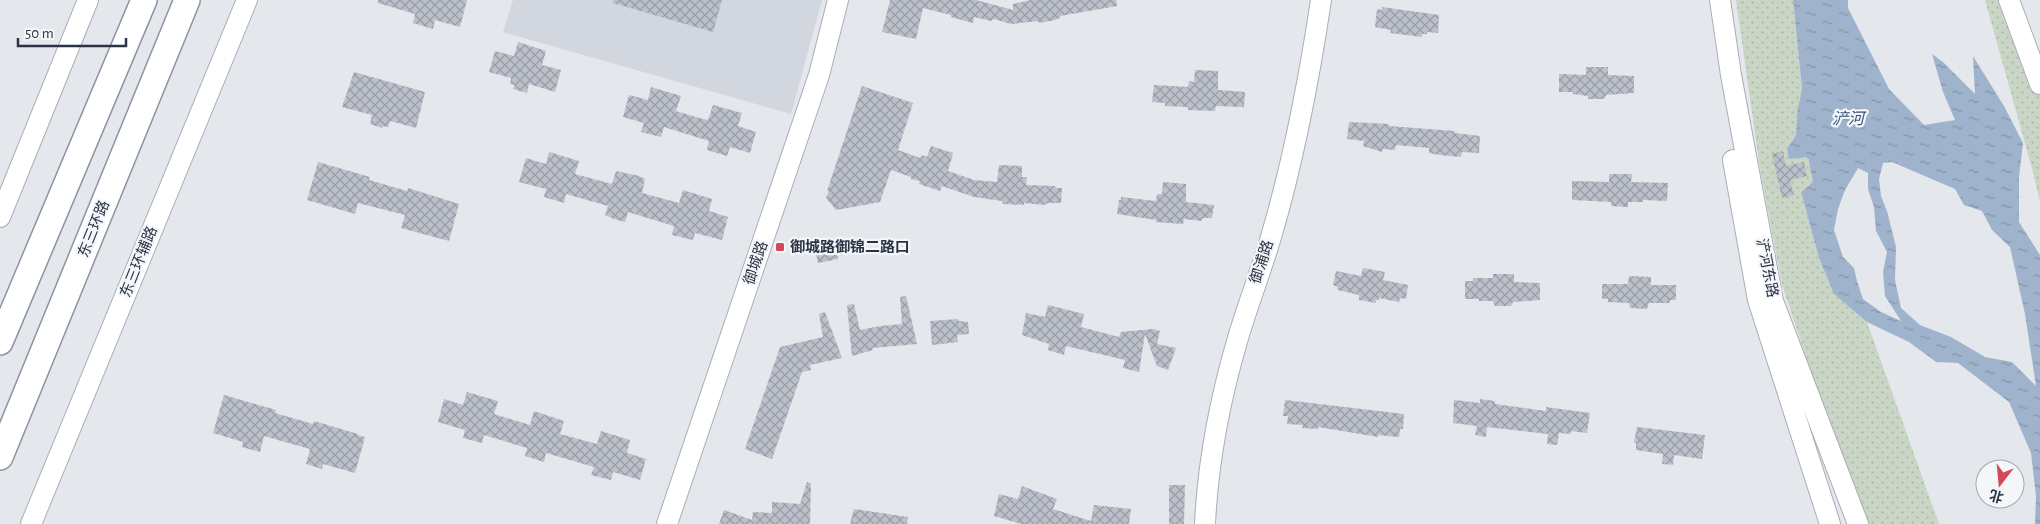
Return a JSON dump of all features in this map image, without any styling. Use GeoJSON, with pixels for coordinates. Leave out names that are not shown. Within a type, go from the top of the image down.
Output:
{"type":"FeatureCollection","features":[{"type":"Feature","properties":{"kind":"highway"},"geometry":{"type":"LineString","coordinates":[[0,342],[144,0]]}},
{"type":"Feature","properties":{"kind":"highway","name":"东三环路"},"geometry":{"type":"LineString","coordinates":[[0,458],[187,0]]}},
{"type":"Feature","properties":{"kind":"main road"},"geometry":{"type":"LineString","coordinates":[[0,216],[88,0]]}},
{"type":"Feature","properties":{"kind":"main road","name":"东三环辅路"},"geometry":{"type":"LineString","coordinates":[[31,524],[248,0]]}},
{"type":"Feature","properties":{"kind":"main road","name":"御城路"},"geometry":{"type":"LineString","coordinates":[[667,524],[819,75],[838,0]]}},
{"type":"Feature","properties":{"kind":"main road","name":"御浦路"},"geometry":{"type":"LineString","coordinates":[[1205,524],[1207,488],[1218,416],[1238,338],[1271,238],[1290,167],[1305,96],[1321,0]]}},
{"type":"Feature","properties":{"kind":"main road","name":"浐河东路"},"geometry":{"type":"LineString","coordinates":[[1706,0],[1716,70],[1758,300],[1830,524]]}},
{"type":"Feature","properties":{"kind":"main road","name":"浐河东路"},"geometry":{"type":"LineString","coordinates":[[1720,0],[1730,75],[1773,301],[1858,524]]}},
{"type":"Feature","properties":{"kind":"main road"},"geometry":{"type":"LineString","coordinates":[[2009,0],[2040,84]]}},
{"type":"Feature","properties":{"kind":"shaded area"},"geometry":{"type":"Polygon","coordinates":[[[513,0],[822,0],[791,114],[503,32],[513,0]]]}},
{"type":"Feature","properties":{"kind":"green space"},"geometry":{"type":"Polygon","coordinates":[[[1736,0],[1793,0],[1802,88],[1797,114],[1796,135],[1787,149],[1789,159],[1808,156],[1813,182],[1801,192],[1819,258],[1834,294],[1867,322],[1939,524],[1868,524],[1826,416],[1782,285],[1760,168],[1736,0]]]}},
{"type":"Feature","properties":{"kind":"green space"},"geometry":{"type":"Polygon","coordinates":[[[1985,0],[2014,0],[2025,48],[2040,95],[2040,202],[2033,172],[1985,0]]]}},
{"type":"Feature","properties":{"kind":"water","name":"浐河"},"geometry":{"type":"Polygon","coordinates":[[[1793,0],[1848,0],[1848,8],[1889,89],[1924,125],[1955,120],[1943,92],[1932,54],[1943,62],[1975,94],[1973,56],[2004,106],[2023,143],[2019,177],[2019,222],[2040,255],[2040,524],[2035,524],[2036,496],[2031,453],[2009,402],[1958,363],[1936,362],[1909,342],[1867,322],[1834,294],[1819,258],[1801,192],[1813,182],[1808,157],[1789,159],[1787,149],[1796,135],[1797,114],[1802,88],[1793,0]],[[1892,162],[1883,163],[1879,179],[1881,196],[1887,211],[1896,247],[1895,280],[1901,308],[1920,325],[1951,337],[1985,357],[2012,362],[2036,386],[2025,314],[2010,247],[1992,230],[1982,211],[1964,205],[1955,189],[1892,162]],[[1858,168],[1845,190],[1838,209],[1834,230],[1843,257],[1854,268],[1863,299],[1881,312],[1901,321],[1885,296],[1883,272],[1887,252],[1876,231],[1874,207],[1868,189],[1868,173],[1858,168]]]}},
{"type":"Feature","properties":{"kind":"building"},"geometry":{"type":"Polygon","coordinates":[[[378,0],[467,0],[460,27],[435,20],[433,29],[413,23],[415,14],[378,3],[378,0]]]}},
{"type":"Feature","properties":{"kind":"building"},"geometry":{"type":"Polygon","coordinates":[[[613,0],[722,0],[713,32],[613,3],[613,0]]]}},
{"type":"Feature","properties":{"kind":"building"},"geometry":{"type":"Polygon","coordinates":[[[890,0],[976,0],[1013,10],[1013,4],[1031,0],[1116,0],[1117,6],[1060,16],[1060,18],[1055,20],[1039,23],[1038,21],[1011,24],[994,19],[991,21],[974,17],[973,23],[923,8],[916,39],[882,32],[890,0]]]}},
{"type":"Feature","properties":{"kind":"building"},"geometry":{"type":"Polygon","coordinates":[[[1382,7],[1439,15],[1438,33],[1427,32],[1427,34],[1422,34],[1422,37],[1390,33],[1391,30],[1375,27],[1377,9],[1382,10],[1382,7]]]}},
{"type":"Feature","properties":{"kind":"building"},"geometry":{"type":"Polygon","coordinates":[[[518,42],[546,51],[542,65],[561,70],[555,92],[529,84],[527,93],[513,89],[515,85],[510,84],[511,78],[489,72],[495,51],[514,56],[518,42]]]}},
{"type":"Feature","properties":{"kind":"building"},"geometry":{"type":"Polygon","coordinates":[[[1586,67],[1608,67],[1608,75],[1634,76],[1634,93],[1606,95],[1604,99],[1588,99],[1588,96],[1573,94],[1573,92],[1559,92],[1559,74],[1586,75],[1586,67]]]}},
{"type":"Feature","properties":{"kind":"building"},"geometry":{"type":"Polygon","coordinates":[[[1195,70],[1218,71],[1218,90],[1245,92],[1244,107],[1216,106],[1215,111],[1188,110],[1188,107],[1165,106],[1165,103],[1152,102],[1154,85],[1188,87],[1189,81],[1194,82],[1195,70]]]}},
{"type":"Feature","properties":{"kind":"building"},"geometry":{"type":"Polygon","coordinates":[[[354,72],[425,92],[416,128],[390,121],[388,127],[383,126],[382,128],[370,124],[372,115],[342,107],[354,72]]]}},
{"type":"Feature","properties":{"kind":"building"},"geometry":{"type":"Polygon","coordinates":[[[862,86],[913,103],[898,150],[920,158],[922,155],[927,157],[931,146],[953,153],[948,171],[974,180],[997,182],[999,165],[1022,166],[1022,177],[1027,177],[1026,185],[1062,188],[1061,203],[1048,203],[1044,205],[1024,203],[1024,205],[1003,204],[1002,201],[974,197],[942,186],[940,191],[919,184],[920,181],[891,170],[880,202],[836,210],[826,198],[829,191],[827,191],[862,86]]]}},
{"type":"Feature","properties":{"kind":"building"},"geometry":{"type":"Polygon","coordinates":[[[651,87],[681,96],[676,111],[699,118],[708,120],[713,105],[742,113],[738,126],[756,132],[750,153],[730,147],[727,156],[707,150],[709,141],[664,127],[661,137],[641,132],[644,123],[623,117],[629,95],[648,100],[651,87]]]}},
{"type":"Feature","properties":{"kind":"building"},"geometry":{"type":"Polygon","coordinates":[[[1349,122],[1389,124],[1389,126],[1454,131],[1455,133],[1480,136],[1479,153],[1462,152],[1461,157],[1439,155],[1429,153],[1429,148],[1396,145],[1395,150],[1383,149],[1382,152],[1363,146],[1364,141],[1347,139],[1349,122]]]}},
{"type":"Feature","properties":{"kind":"building"},"geometry":{"type":"Polygon","coordinates":[[[1783,151],[1786,166],[1804,162],[1807,176],[1790,180],[1794,195],[1782,198],[1772,154],[1783,151]]]}},
{"type":"Feature","properties":{"kind":"building"},"geometry":{"type":"Polygon","coordinates":[[[549,152],[579,161],[575,174],[612,184],[616,171],[645,179],[642,193],[679,203],[683,190],[712,199],[709,211],[728,217],[722,240],[695,233],[693,240],[672,235],[674,226],[628,212],[625,222],[614,219],[605,215],[608,206],[566,194],[564,203],[544,197],[546,189],[519,182],[526,158],[546,164],[549,152]]]}},
{"type":"Feature","properties":{"kind":"building"},"geometry":{"type":"Polygon","coordinates":[[[318,162],[370,177],[369,180],[407,191],[408,188],[459,204],[449,241],[401,228],[405,215],[358,203],[355,214],[307,200],[318,162]]]}},
{"type":"Feature","properties":{"kind":"building"},"geometry":{"type":"Polygon","coordinates":[[[1609,174],[1632,174],[1631,182],[1668,183],[1667,201],[1643,200],[1643,202],[1628,202],[1628,207],[1611,206],[1611,202],[1572,200],[1572,181],[1609,182],[1609,174]]]}},
{"type":"Feature","properties":{"kind":"building"},"geometry":{"type":"Polygon","coordinates":[[[1163,182],[1186,184],[1186,202],[1214,205],[1212,218],[1203,218],[1201,221],[1184,219],[1183,224],[1156,222],[1156,220],[1117,214],[1121,197],[1156,201],[1157,194],[1162,194],[1163,182]]]}},
{"type":"Feature","properties":{"kind":"building"},"geometry":{"type":"Polygon","coordinates":[[[834,241],[838,259],[818,263],[814,245],[834,241]]]}},
{"type":"Feature","properties":{"kind":"building"},"geometry":{"type":"Polygon","coordinates":[[[1363,268],[1385,272],[1383,280],[1408,285],[1406,299],[1400,298],[1399,302],[1379,298],[1379,300],[1376,300],[1376,303],[1359,300],[1359,295],[1338,290],[1338,287],[1333,285],[1336,271],[1361,276],[1363,268]]]}},
{"type":"Feature","properties":{"kind":"building"},"geometry":{"type":"Polygon","coordinates":[[[1493,274],[1514,274],[1514,282],[1540,283],[1540,300],[1513,302],[1511,306],[1495,306],[1493,301],[1465,299],[1465,281],[1473,281],[1473,278],[1493,278],[1493,274]]]}},
{"type":"Feature","properties":{"kind":"building"},"geometry":{"type":"Polygon","coordinates":[[[1629,276],[1651,277],[1651,285],[1676,285],[1676,300],[1670,300],[1670,303],[1649,303],[1647,309],[1630,308],[1629,303],[1608,302],[1608,299],[1602,299],[1602,284],[1628,284],[1629,276]]]}},
{"type":"Feature","properties":{"kind":"building"},"geometry":{"type":"Polygon","coordinates":[[[906,296],[917,344],[872,348],[873,350],[852,356],[847,305],[854,304],[860,330],[902,324],[900,297],[906,296]]]}},
{"type":"Feature","properties":{"kind":"building"},"geometry":{"type":"Polygon","coordinates":[[[1048,305],[1084,314],[1081,327],[1119,337],[1121,332],[1153,329],[1160,331],[1157,344],[1176,348],[1168,370],[1157,366],[1145,334],[1139,372],[1123,368],[1125,360],[1066,346],[1064,355],[1048,350],[1049,344],[1022,335],[1026,313],[1045,317],[1048,305]]]}},
{"type":"Feature","properties":{"kind":"building"},"geometry":{"type":"Polygon","coordinates":[[[825,312],[842,358],[810,365],[811,370],[802,372],[772,459],[745,449],[780,347],[823,337],[819,314],[825,312]]]}},
{"type":"Feature","properties":{"kind":"building"},"geometry":{"type":"Polygon","coordinates":[[[958,319],[959,321],[968,322],[969,334],[957,335],[958,342],[932,345],[930,321],[958,319]]]}},
{"type":"Feature","properties":{"kind":"building"},"geometry":{"type":"Polygon","coordinates":[[[467,392],[498,401],[494,414],[530,425],[534,411],[564,421],[560,434],[597,444],[601,431],[630,440],[627,453],[646,459],[640,480],[613,472],[611,480],[591,475],[594,467],[546,453],[544,462],[525,456],[527,448],[484,435],[482,443],[463,438],[465,430],[438,422],[444,399],[463,405],[467,392]]]}},
{"type":"Feature","properties":{"kind":"building"},"geometry":{"type":"Polygon","coordinates":[[[224,395],[276,410],[275,413],[313,424],[314,421],[365,437],[355,473],[323,464],[322,469],[306,464],[310,449],[264,436],[260,452],[242,447],[243,442],[213,433],[224,395]]]}},
{"type":"Feature","properties":{"kind":"building"},"geometry":{"type":"Polygon","coordinates":[[[1480,399],[1495,401],[1495,404],[1546,411],[1546,407],[1590,413],[1587,433],[1571,431],[1571,434],[1559,433],[1557,445],[1547,444],[1548,434],[1487,427],[1486,437],[1475,435],[1477,426],[1453,423],[1454,400],[1480,403],[1480,399]]]}},
{"type":"Feature","properties":{"kind":"building"},"geometry":{"type":"Polygon","coordinates":[[[1285,400],[1404,414],[1403,429],[1400,429],[1399,437],[1378,435],[1378,437],[1318,427],[1318,429],[1302,428],[1303,425],[1287,424],[1288,416],[1283,416],[1285,400]]]}},
{"type":"Feature","properties":{"kind":"building"},"geometry":{"type":"Polygon","coordinates":[[[1637,427],[1705,435],[1702,459],[1674,455],[1673,465],[1662,464],[1663,454],[1636,450],[1636,443],[1634,443],[1637,427]]]}},
{"type":"Feature","properties":{"kind":"building"},"geometry":{"type":"Polygon","coordinates":[[[807,482],[811,483],[810,524],[719,524],[724,510],[752,520],[753,512],[772,513],[772,502],[800,504],[807,482]]]}},
{"type":"Feature","properties":{"kind":"building"},"geometry":{"type":"Polygon","coordinates":[[[1169,485],[1185,485],[1184,524],[1169,524],[1169,485]]]}},
{"type":"Feature","properties":{"kind":"building"},"geometry":{"type":"Polygon","coordinates":[[[1022,486],[1057,499],[1053,509],[1091,521],[1094,505],[1131,509],[1129,524],[1021,524],[994,516],[999,494],[1018,499],[1022,486]]]}},
{"type":"Feature","properties":{"kind":"building"},"geometry":{"type":"Polygon","coordinates":[[[854,509],[908,517],[907,524],[850,524],[854,509]]]}},
{"type":"Feature","properties":{"kind":"place","name":"御城路御锦二路口"},"geometry":{"type":"Point","coordinates":[780,247]}}]}
